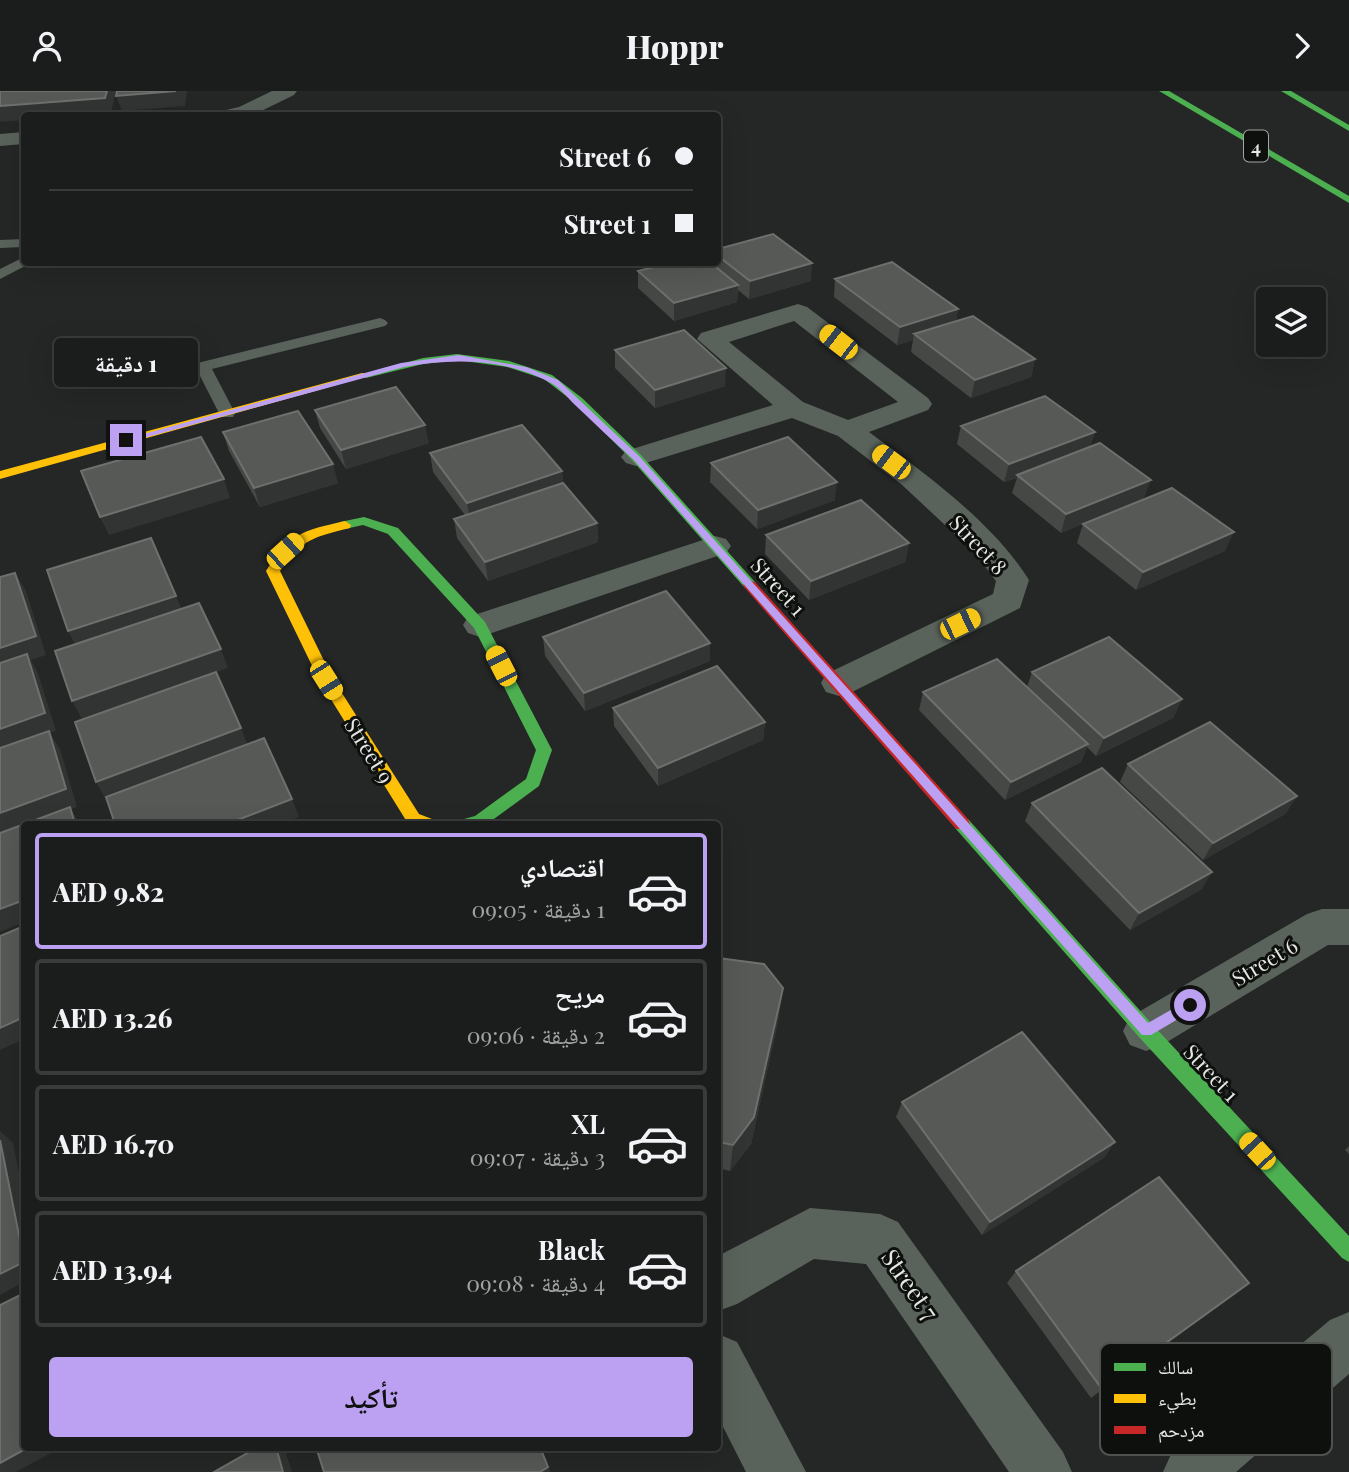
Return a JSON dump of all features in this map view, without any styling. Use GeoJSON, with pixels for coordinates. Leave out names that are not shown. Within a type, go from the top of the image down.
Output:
{"type":"FeatureCollection","features":[{"type":"Feature","properties":{"kind":"main road","name":"4"},"geometry":{"type":"LineString","coordinates":[[1163,91],[1349,200]]}},
{"type":"Feature","properties":{"kind":"main road"},"geometry":{"type":"LineString","coordinates":[[1284,91],[1349,128]]}},
{"type":"Feature","properties":{"kind":"main road"},"geometry":{"type":"LineString","coordinates":[[1220,106],[1349,195]]}},
{"type":"Feature","properties":{"kind":"main road","name":"Street 1"},"geometry":{"type":"LineString","coordinates":[[0,475],[403,365],[459,357],[523,369],[555,381],[636,457],[1146,1031],[1349,1251]]}},
{"type":"Feature","properties":{"kind":"main road","name":"Street 9"},"geometry":{"type":"LineString","coordinates":[[420,821],[413,818],[326,680],[273,571],[285,551],[301,535],[364,521],[393,531],[480,625],[544,750],[533,782],[480,821]]}},
{"type":"Feature","properties":{"kind":"street"},"geometry":{"type":"LineString","coordinates":[[242,112],[287,91]]}},
{"type":"Feature","properties":{"kind":"street"},"geometry":{"type":"LineString","coordinates":[[0,140],[21,138]]}},
{"type":"Feature","properties":{"kind":"street","name":"Street 8"},"geometry":{"type":"LineString","coordinates":[[839,683],[1008,600],[1013,580],[976,536],[912,478],[848,430],[793,408],[710,339],[799,312],[918,404],[848,430]]}},
{"type":"Feature","properties":{"kind":"street"},"geometry":{"type":"LineString","coordinates":[[636,457],[793,408]]}},
{"type":"Feature","properties":{"kind":"street"},"geometry":{"type":"LineString","coordinates":[[480,625],[715,546]]}},
{"type":"Feature","properties":{"kind":"street","name":"Street 6"},"geometry":{"type":"LineString","coordinates":[[1146,1031],[1322,927],[1349,927]]}},
{"type":"Feature","properties":{"kind":"street","name":"Street 7"},"geometry":{"type":"LineString","coordinates":[[721,1283],[810,1233],[880,1240],[1043,1472]]}},
{"type":"Feature","properties":{"kind":"street"},"geometry":{"type":"LineString","coordinates":[[1332,1353],[1349,1339]]}},
{"type":"Feature","properties":{"kind":"street"},"geometry":{"type":"LineString","coordinates":[[721,1367],[777,1472]]}},
{"type":"Feature","properties":{"kind":"street"},"geometry":{"type":"LineString","coordinates":[[1192,1472],[1212,1455]]}},
{"type":"Feature","properties":{"kind":"lane"},"geometry":{"type":"LineString","coordinates":[[0,244],[21,243]]}},
{"type":"Feature","properties":{"kind":"lane"},"geometry":{"type":"LineString","coordinates":[[0,275],[21,263]]}},
{"type":"Feature","properties":{"kind":"lane"},"geometry":{"type":"LineString","coordinates":[[143,381],[380,323]]}},
{"type":"Feature","properties":{"kind":"lane"},"geometry":{"type":"LineString","coordinates":[[203,366],[227,413]]}},
{"type":"Feature","properties":{"kind":"building"},"geometry":{"type":"Polygon","coordinates":[[[0,91],[107,91],[105,98],[0,106],[0,91]]]}},
{"type":"Feature","properties":{"kind":"building"},"geometry":{"type":"Polygon","coordinates":[[[117,91],[176,91],[116,96],[117,91]]]}},
{"type":"Feature","properties":{"kind":"building"},"geometry":{"type":"Polygon","coordinates":[[[773,234],[812,263],[750,281],[721,258],[721,248],[773,234]]]}},
{"type":"Feature","properties":{"kind":"building"},"geometry":{"type":"Polygon","coordinates":[[[892,262],[958,309],[900,327],[835,279],[892,262]]]}},
{"type":"Feature","properties":{"kind":"building"},"geometry":{"type":"Polygon","coordinates":[[[657,266],[715,266],[738,285],[674,303],[638,271],[657,266]]]}},
{"type":"Feature","properties":{"kind":"building"},"geometry":{"type":"Polygon","coordinates":[[[973,316],[1035,359],[975,380],[914,334],[973,316]]]}},
{"type":"Feature","properties":{"kind":"building"},"geometry":{"type":"Polygon","coordinates":[[[684,330],[726,368],[655,390],[615,350],[684,330]]]}},
{"type":"Feature","properties":{"kind":"building"},"geometry":{"type":"Polygon","coordinates":[[[396,387],[425,425],[341,450],[315,410],[396,387]]]}},
{"type":"Feature","properties":{"kind":"building"},"geometry":{"type":"Polygon","coordinates":[[[1045,396],[1095,432],[1009,464],[961,426],[1045,396]]]}},
{"type":"Feature","properties":{"kind":"building"},"geometry":{"type":"Polygon","coordinates":[[[298,411],[333,464],[254,488],[223,432],[298,411]]]}},
{"type":"Feature","properties":{"kind":"building"},"geometry":{"type":"Polygon","coordinates":[[[522,425],[562,471],[467,503],[430,453],[522,425]]]}},
{"type":"Feature","properties":{"kind":"building"},"geometry":{"type":"Polygon","coordinates":[[[201,437],[224,479],[100,517],[81,471],[201,437]]]}},
{"type":"Feature","properties":{"kind":"building"},"geometry":{"type":"Polygon","coordinates":[[[788,437],[837,482],[758,510],[711,463],[788,437]]]}},
{"type":"Feature","properties":{"kind":"building"},"geometry":{"type":"Polygon","coordinates":[[[1100,443],[1151,480],[1066,514],[1017,475],[1100,443]]]}},
{"type":"Feature","properties":{"kind":"building"},"geometry":{"type":"Polygon","coordinates":[[[563,483],[597,523],[485,562],[454,519],[563,483]]]}},
{"type":"Feature","properties":{"kind":"building"},"geometry":{"type":"Polygon","coordinates":[[[1172,488],[1234,532],[1143,572],[1083,524],[1172,488]]]}},
{"type":"Feature","properties":{"kind":"building"},"geometry":{"type":"Polygon","coordinates":[[[861,500],[909,543],[811,581],[766,535],[861,500]]]}},
{"type":"Feature","properties":{"kind":"building"},"geometry":{"type":"Polygon","coordinates":[[[151,538],[176,596],[68,631],[47,570],[151,538]]]}},
{"type":"Feature","properties":{"kind":"building"},"geometry":{"type":"Polygon","coordinates":[[[15,573],[36,636],[0,648],[0,577],[15,573]]]}},
{"type":"Feature","properties":{"kind":"building"},"geometry":{"type":"Polygon","coordinates":[[[666,591],[710,643],[584,693],[543,637],[666,591]]]}},
{"type":"Feature","properties":{"kind":"building"},"geometry":{"type":"Polygon","coordinates":[[[199,603],[221,649],[72,701],[55,651],[199,603]]]}},
{"type":"Feature","properties":{"kind":"building"},"geometry":{"type":"Polygon","coordinates":[[[1109,637],[1182,699],[1104,738],[1032,672],[1109,637]]]}},
{"type":"Feature","properties":{"kind":"building"},"geometry":{"type":"Polygon","coordinates":[[[27,654],[45,713],[0,729],[0,663],[27,654]]]}},
{"type":"Feature","properties":{"kind":"building"},"geometry":{"type":"Polygon","coordinates":[[[997,659],[1088,744],[1011,782],[923,692],[997,659]]]}},
{"type":"Feature","properties":{"kind":"building"},"geometry":{"type":"Polygon","coordinates":[[[717,666],[765,722],[658,768],[613,708],[717,666]]]}},
{"type":"Feature","properties":{"kind":"building"},"geometry":{"type":"Polygon","coordinates":[[[216,672],[241,728],[96,782],[75,722],[216,672]]]}},
{"type":"Feature","properties":{"kind":"building"},"geometry":{"type":"Polygon","coordinates":[[[1210,722],[1297,796],[1213,843],[1128,764],[1210,722]]]}},
{"type":"Feature","properties":{"kind":"building"},"geometry":{"type":"Polygon","coordinates":[[[49,731],[66,789],[0,813],[0,748],[49,731]]]}},
{"type":"Feature","properties":{"kind":"building"},"geometry":{"type":"Polygon","coordinates":[[[264,738],[292,799],[235,821],[114,821],[106,797],[264,738]]]}},
{"type":"Feature","properties":{"kind":"building"},"geometry":{"type":"Polygon","coordinates":[[[1102,768],[1212,872],[1139,913],[1032,803],[1102,768]]]}},
{"type":"Feature","properties":{"kind":"building"},"geometry":{"type":"Polygon","coordinates":[[[70,807],[74,821],[32,821],[70,807]]]}},
{"type":"Feature","properties":{"kind":"building"},"geometry":{"type":"Polygon","coordinates":[[[21,825],[21,901],[0,909],[0,833],[21,825]]]}},
{"type":"Feature","properties":{"kind":"building"},"geometry":{"type":"Polygon","coordinates":[[[21,927],[21,1018],[0,1028],[0,936],[21,927]]]}},
{"type":"Feature","properties":{"kind":"building"},"geometry":{"type":"Polygon","coordinates":[[[721,958],[764,964],[783,988],[754,1117],[733,1145],[721,1143],[721,958]]]}},
{"type":"Feature","properties":{"kind":"building"},"geometry":{"type":"Polygon","coordinates":[[[1022,1032],[1115,1142],[990,1222],[902,1102],[1022,1032]]]}},
{"type":"Feature","properties":{"kind":"building"},"geometry":{"type":"Polygon","coordinates":[[[0,1140],[21,1247],[21,1264],[0,1274],[0,1140]]]}},
{"type":"Feature","properties":{"kind":"building"},"geometry":{"type":"Polygon","coordinates":[[[1159,1177],[1249,1283],[1166,1343],[1100,1343],[1100,1386],[1016,1271],[1159,1177]]]}},
{"type":"Feature","properties":{"kind":"building"},"geometry":{"type":"Polygon","coordinates":[[[21,1294],[22,1451],[0,1463],[0,1305],[21,1294]]]}},
{"type":"Feature","properties":{"kind":"building"},"geometry":{"type":"Polygon","coordinates":[[[251,1451],[277,1451],[283,1472],[214,1472],[251,1451]]]}},
{"type":"Feature","properties":{"kind":"building"},"geometry":{"type":"Polygon","coordinates":[[[317,1451],[542,1451],[548,1467],[540,1472],[324,1472],[317,1451]]]}},
{"type":"Feature","properties":{"kind":"traffic: fast"},"geometry":{"type":"LineString","coordinates":[[1163,91],[1349,200]]}},
{"type":"Feature","properties":{"kind":"traffic: fast"},"geometry":{"type":"LineString","coordinates":[[1285,91],[1349,128]]}},
{"type":"Feature","properties":{"kind":"traffic: fast"},"geometry":{"type":"LineString","coordinates":[[366,375],[423,361],[457,357],[509,364],[548,377],[578,400],[636,457],[750,585]]}},
{"type":"Feature","properties":{"kind":"traffic: fast"},"geometry":{"type":"LineString","coordinates":[[345,525],[364,521],[393,531],[480,625],[544,750],[533,782],[480,821]]}},
{"type":"Feature","properties":{"kind":"traffic: fast"},"geometry":{"type":"LineString","coordinates":[[962,824],[1146,1031],[1349,1251]]}},
{"type":"Feature","properties":{"kind":"traffic: slow"},"geometry":{"type":"LineString","coordinates":[[0,475],[366,375]]}},
{"type":"Feature","properties":{"kind":"traffic: slow"},"geometry":{"type":"LineString","coordinates":[[345,525],[302,537],[288,549],[273,571],[326,680],[413,818],[420,821]]}},
{"type":"Feature","properties":{"kind":"traffic: jam"},"geometry":{"type":"LineString","coordinates":[[750,585],[962,824]]}},
{"type":"Feature","properties":{"kind":"route"},"geometry":{"type":"LineString","coordinates":[[126,440],[433,359],[459,357],[491,361],[555,381],[636,457],[1146,1031],[1190,1005]]}}]}
